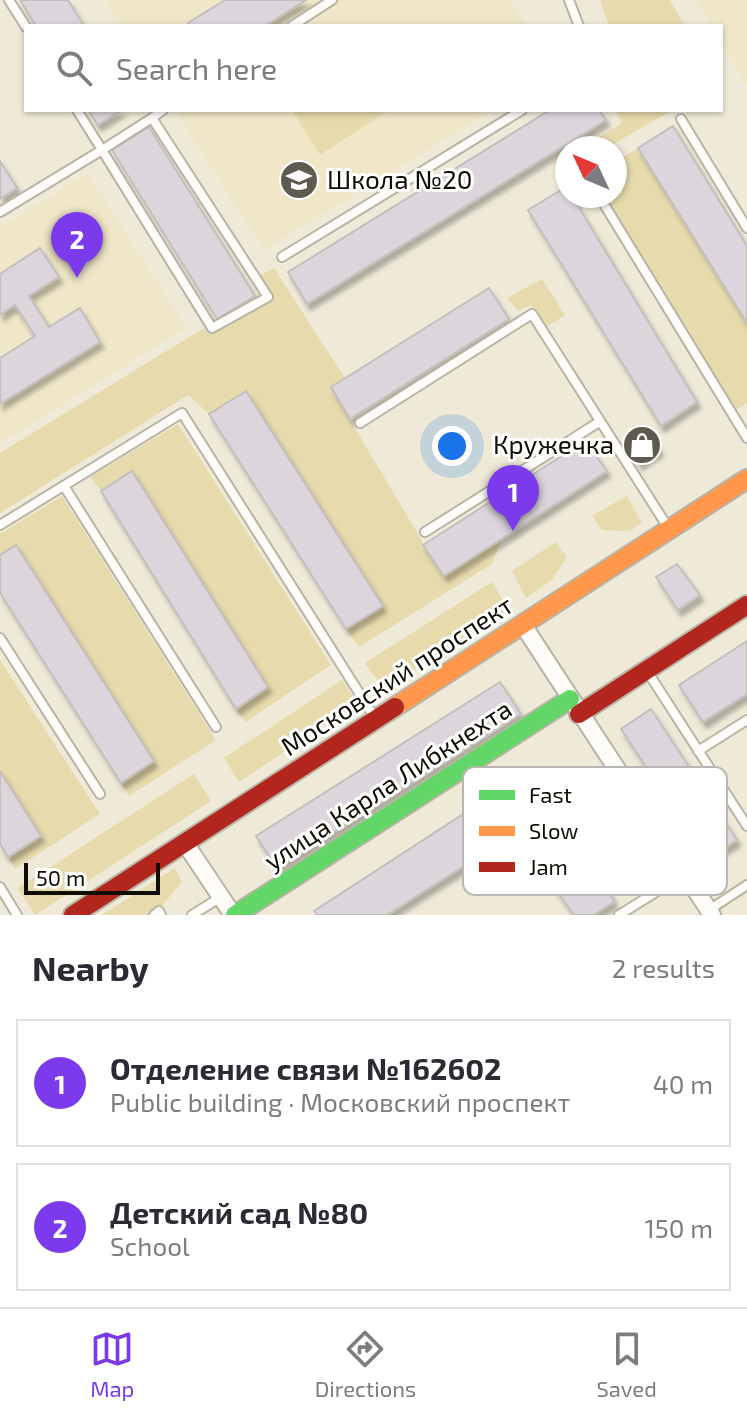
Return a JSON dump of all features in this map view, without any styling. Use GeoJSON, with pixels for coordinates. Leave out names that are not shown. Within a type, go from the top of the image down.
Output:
{"type":"FeatureCollection","features":[{"type":"Feature","properties":{"kind":"street","name":"Московский проспект"},"geometry":{"type":"LineString","coordinates":[[73,915],[747,479]]}},
{"type":"Feature","properties":{"kind":"street","name":"улица Карла Либкнехта"},"geometry":{"type":"LineString","coordinates":[[475,767],[574,706],[646,670],[747,605]]}},
{"type":"Feature","properties":{"kind":"street"},"geometry":{"type":"LineString","coordinates":[[523,625],[614,767]]}},
{"type":"Feature","properties":{"kind":"street","name":"улица Карла Либкнехта"},"geometry":{"type":"LineString","coordinates":[[234,915],[463,774]]}},
{"type":"Feature","properties":{"kind":"street"},"geometry":{"type":"LineString","coordinates":[[185,843],[234,915]]}},
{"type":"Feature","properties":{"kind":"street"},"geometry":{"type":"LineString","coordinates":[[698,895],[710,913]]}},
{"type":"Feature","properties":{"kind":"lane"},"geometry":{"type":"LineString","coordinates":[[9,0],[24,24]]}},
{"type":"Feature","properties":{"kind":"lane"},"geometry":{"type":"LineString","coordinates":[[295,24],[332,0]]}},
{"type":"Feature","properties":{"kind":"lane"},"geometry":{"type":"LineString","coordinates":[[569,0],[578,24]]}},
{"type":"Feature","properties":{"kind":"lane"},"geometry":{"type":"LineString","coordinates":[[78,112],[212,328],[268,297],[152,118]]}},
{"type":"Feature","properties":{"kind":"lane"},"geometry":{"type":"LineString","coordinates":[[0,212],[160,112]]}},
{"type":"Feature","properties":{"kind":"lane"},"geometry":{"type":"LineString","coordinates":[[282,257],[519,112]]}},
{"type":"Feature","properties":{"kind":"lane"},"geometry":{"type":"LineString","coordinates":[[681,119],[747,228]]}},
{"type":"Feature","properties":{"kind":"lane"},"geometry":{"type":"LineString","coordinates":[[606,208],[747,438]]}},
{"type":"Feature","properties":{"kind":"lane"},"geometry":{"type":"LineString","coordinates":[[360,423],[532,314],[669,530]]}},
{"type":"Feature","properties":{"kind":"lane"},"geometry":{"type":"LineString","coordinates":[[0,525],[182,413],[376,720]]}},
{"type":"Feature","properties":{"kind":"lane"},"geometry":{"type":"LineString","coordinates":[[425,532],[599,422]]}},
{"type":"Feature","properties":{"kind":"lane"},"geometry":{"type":"LineString","coordinates":[[64,486],[216,727]]}},
{"type":"Feature","properties":{"kind":"lane"},"geometry":{"type":"LineString","coordinates":[[0,638],[100,794]]}},
{"type":"Feature","properties":{"kind":"lane"},"geometry":{"type":"LineString","coordinates":[[646,670],[708,767]]}},
{"type":"Feature","properties":{"kind":"lane"},"geometry":{"type":"LineString","coordinates":[[698,751],[747,720]]}},
{"type":"Feature","properties":{"kind":"lane"},"geometry":{"type":"LineString","coordinates":[[727,795],[747,826]]}},
{"type":"Feature","properties":{"kind":"lane"},"geometry":{"type":"LineString","coordinates":[[710,913],[747,885]]}},
{"type":"Feature","properties":{"kind":"lane"},"geometry":{"type":"LineString","coordinates":[[0,887],[17,915]]}},
{"type":"Feature","properties":{"kind":"lane"},"geometry":{"type":"LineString","coordinates":[[619,915],[651,895]]}},
{"type":"Feature","properties":{"kind":"lane"},"geometry":{"type":"LineString","coordinates":[[192,915],[221,897]]}},
{"type":"Feature","properties":{"kind":"lane"},"geometry":{"type":"LineString","coordinates":[[154,915],[159,911],[161,915]]}},
{"type":"Feature","properties":{"kind":"shaded area"},"geometry":{"type":"Polygon","coordinates":[[[105,0],[510,0],[526,24],[121,24],[105,0]]]}},
{"type":"Feature","properties":{"kind":"shaded area"},"geometry":{"type":"Polygon","coordinates":[[[600,0],[670,0],[684,24],[608,24],[600,0]]]}},
{"type":"Feature","properties":{"kind":"shaded area"},"geometry":{"type":"Polygon","coordinates":[[[696,0],[747,0],[747,85],[723,45],[723,24],[710,24],[696,0]]]}},
{"type":"Feature","properties":{"kind":"shaded area","name":"Школа №20"},"geometry":{"type":"Polygon","coordinates":[[[176,112],[490,112],[264,250],[176,112]]]}},
{"type":"Feature","properties":{"kind":"shaded area"},"geometry":{"type":"Polygon","coordinates":[[[293,112],[386,112],[320,155],[293,112]]]}},
{"type":"Feature","properties":{"kind":"shaded area"},"geometry":{"type":"Polygon","coordinates":[[[616,112],[669,112],[627,136],[601,136],[622,123],[616,112]]]}},
{"type":"Feature","properties":{"kind":"shaded area"},"geometry":{"type":"Polygon","coordinates":[[[638,148],[747,323],[747,403],[734,411],[609,208],[627,208],[627,155],[638,148]]]}},
{"type":"Feature","properties":{"kind":"shaded area"},"geometry":{"type":"Polygon","coordinates":[[[88,173],[186,328],[0,444],[0,227],[88,173]]]}},
{"type":"Feature","properties":{"kind":"shaded area"},"geometry":{"type":"Polygon","coordinates":[[[274,268],[345,378],[331,388],[443,576],[501,541],[492,564],[359,647],[346,629],[382,605],[245,391],[209,414],[188,395],[0,513],[0,453],[204,328],[213,333],[271,298],[259,276],[274,268]]]}},
{"type":"Feature","properties":{"kind":"shaded area"},"geometry":{"type":"Polygon","coordinates":[[[542,279],[565,315],[545,328],[531,305],[518,311],[507,298],[542,279]]]}},
{"type":"Feature","properties":{"kind":"shaded area"},"geometry":{"type":"Polygon","coordinates":[[[178,424],[331,665],[245,722],[236,709],[268,687],[131,472],[101,491],[90,477],[178,424]]]}},
{"type":"Feature","properties":{"kind":"shaded area"},"geometry":{"type":"Polygon","coordinates":[[[62,496],[216,740],[129,796],[121,783],[154,761],[0,555],[0,534],[62,496]]]}},
{"type":"Feature","properties":{"kind":"shaded area"},"geometry":{"type":"Polygon","coordinates":[[[627,496],[642,523],[629,531],[602,530],[592,516],[627,496]]]}},
{"type":"Feature","properties":{"kind":"shaded area"},"geometry":{"type":"Polygon","coordinates":[[[556,542],[567,557],[551,581],[526,598],[512,571],[556,542]]]}},
{"type":"Feature","properties":{"kind":"shaded area"},"geometry":{"type":"Polygon","coordinates":[[[492,582],[508,609],[384,689],[365,663],[492,582]]]}},
{"type":"Feature","properties":{"kind":"shaded area"},"geometry":{"type":"Polygon","coordinates":[[[0,660],[100,814],[15,869],[8,857],[41,836],[0,771],[0,660]]]}},
{"type":"Feature","properties":{"kind":"shaded area"},"geometry":{"type":"Polygon","coordinates":[[[342,680],[358,703],[239,782],[224,758],[342,680]]]}},
{"type":"Feature","properties":{"kind":"shaded area"},"geometry":{"type":"Polygon","coordinates":[[[194,774],[211,801],[35,915],[18,888],[194,774]]]}},
{"type":"Feature","properties":{"kind":"shaded area"},"geometry":{"type":"Polygon","coordinates":[[[175,868],[182,882],[154,915],[102,915],[175,868]]]}},
{"type":"Feature","properties":{"kind":"building"},"geometry":{"type":"Polygon","coordinates":[[[20,0],[68,0],[83,24],[35,24],[20,0]]]}},
{"type":"Feature","properties":{"kind":"building"},"geometry":{"type":"Polygon","coordinates":[[[225,0],[306,0],[268,24],[188,23],[225,0]]]}},
{"type":"Feature","properties":{"kind":"building"},"geometry":{"type":"Polygon","coordinates":[[[89,112],[119,112],[98,125],[89,112]]]}},
{"type":"Feature","properties":{"kind":"building"},"geometry":{"type":"Polygon","coordinates":[[[547,112],[600,112],[606,120],[580,136],[555,136],[555,151],[307,304],[288,272],[547,112]]]}},
{"type":"Feature","properties":{"kind":"building"},"geometry":{"type":"Polygon","coordinates":[[[673,126],[747,246],[747,323],[638,148],[673,126]]]}},
{"type":"Feature","properties":{"kind":"building"},"geometry":{"type":"Polygon","coordinates":[[[149,127],[255,296],[217,319],[112,150],[149,127]]]}},
{"type":"Feature","properties":{"kind":"building"},"geometry":{"type":"Polygon","coordinates":[[[0,161],[17,188],[0,199],[0,161]]]}},
{"type":"Feature","properties":{"kind":"building"},"geometry":{"type":"Polygon","coordinates":[[[555,194],[555,208],[579,208],[697,402],[661,426],[528,210],[555,194]]]}},
{"type":"Feature","properties":{"kind":"building"},"geometry":{"type":"Polygon","coordinates":[[[40,248],[59,277],[29,296],[49,327],[80,308],[100,342],[0,404],[0,358],[35,336],[15,305],[0,315],[0,274],[40,248]]]}},
{"type":"Feature","properties":{"kind":"building"},"geometry":{"type":"Polygon","coordinates":[[[489,288],[509,319],[350,419],[331,387],[489,288]]]}},
{"type":"Feature","properties":{"kind":"building"},"geometry":{"type":"Polygon","coordinates":[[[246,391],[383,606],[346,629],[209,414],[246,391]]]}},
{"type":"Feature","properties":{"kind":"building","name":"Кружечка"},"geometry":{"type":"Polygon","coordinates":[[[646,427],[660,450],[639,464],[624,441],[646,427]]]}},
{"type":"Feature","properties":{"kind":"building"},"geometry":{"type":"Polygon","coordinates":[[[585,441],[607,471],[444,576],[423,545],[585,441]]]}},
{"type":"Feature","properties":{"kind":"building"},"geometry":{"type":"Polygon","coordinates":[[[132,471],[268,687],[236,709],[101,491],[132,471]]]}},
{"type":"Feature","properties":{"kind":"building"},"geometry":{"type":"Polygon","coordinates":[[[16,545],[154,761],[121,783],[0,593],[0,555],[16,545]]]}},
{"type":"Feature","properties":{"kind":"building"},"geometry":{"type":"Polygon","coordinates":[[[677,564],[700,595],[678,610],[656,577],[677,564]]]}},
{"type":"Feature","properties":{"kind":"building"},"geometry":{"type":"Polygon","coordinates":[[[747,641],[747,694],[703,722],[679,685],[747,641]]]}},
{"type":"Feature","properties":{"kind":"building"},"geometry":{"type":"Polygon","coordinates":[[[500,682],[521,714],[277,868],[256,836],[500,682]]]}},
{"type":"Feature","properties":{"kind":"building"},"geometry":{"type":"Polygon","coordinates":[[[651,709],[689,767],[646,767],[621,729],[651,709]]]}},
{"type":"Feature","properties":{"kind":"building"},"geometry":{"type":"Polygon","coordinates":[[[0,771],[41,836],[8,857],[0,844],[0,771]]]}},
{"type":"Feature","properties":{"kind":"building"},"geometry":{"type":"Polygon","coordinates":[[[463,814],[463,867],[387,915],[317,915],[314,911],[463,814]]]}},
{"type":"Feature","properties":{"kind":"building"},"geometry":{"type":"Polygon","coordinates":[[[727,825],[737,840],[727,847],[727,825]]]}},
{"type":"Feature","properties":{"kind":"building"},"geometry":{"type":"Polygon","coordinates":[[[560,895],[611,895],[614,902],[594,915],[574,915],[560,895]]]}},
{"type":"Feature","properties":{"kind":"traffic: fast"},"geometry":{"type":"LineString","coordinates":[[465,767],[570,699]]}},
{"type":"Feature","properties":{"kind":"traffic: fast"},"geometry":{"type":"LineString","coordinates":[[235,915],[463,768]]}},
{"type":"Feature","properties":{"kind":"traffic: slow"},"geometry":{"type":"LineString","coordinates":[[395,707],[747,479]]}},
{"type":"Feature","properties":{"kind":"traffic: jam"},"geometry":{"type":"LineString","coordinates":[[579,714],[747,605]]}},
{"type":"Feature","properties":{"kind":"traffic: jam"},"geometry":{"type":"LineString","coordinates":[[73,915],[395,707]]}},
{"type":"Feature","properties":{"kind":"place","name":"Школа №20"},"geometry":{"type":"Point","coordinates":[299,180]}},
{"type":"Feature","properties":{"kind":"place","name":"Детский сад №80"},"geometry":{"type":"Point","coordinates":[77,278]}},
{"type":"Feature","properties":{"kind":"place","name":"Кружечка"},"geometry":{"type":"Point","coordinates":[642,445]}},
{"type":"Feature","properties":{"kind":"place","name":"Отделение связи №162602"},"geometry":{"type":"Point","coordinates":[513,531]}}]}
